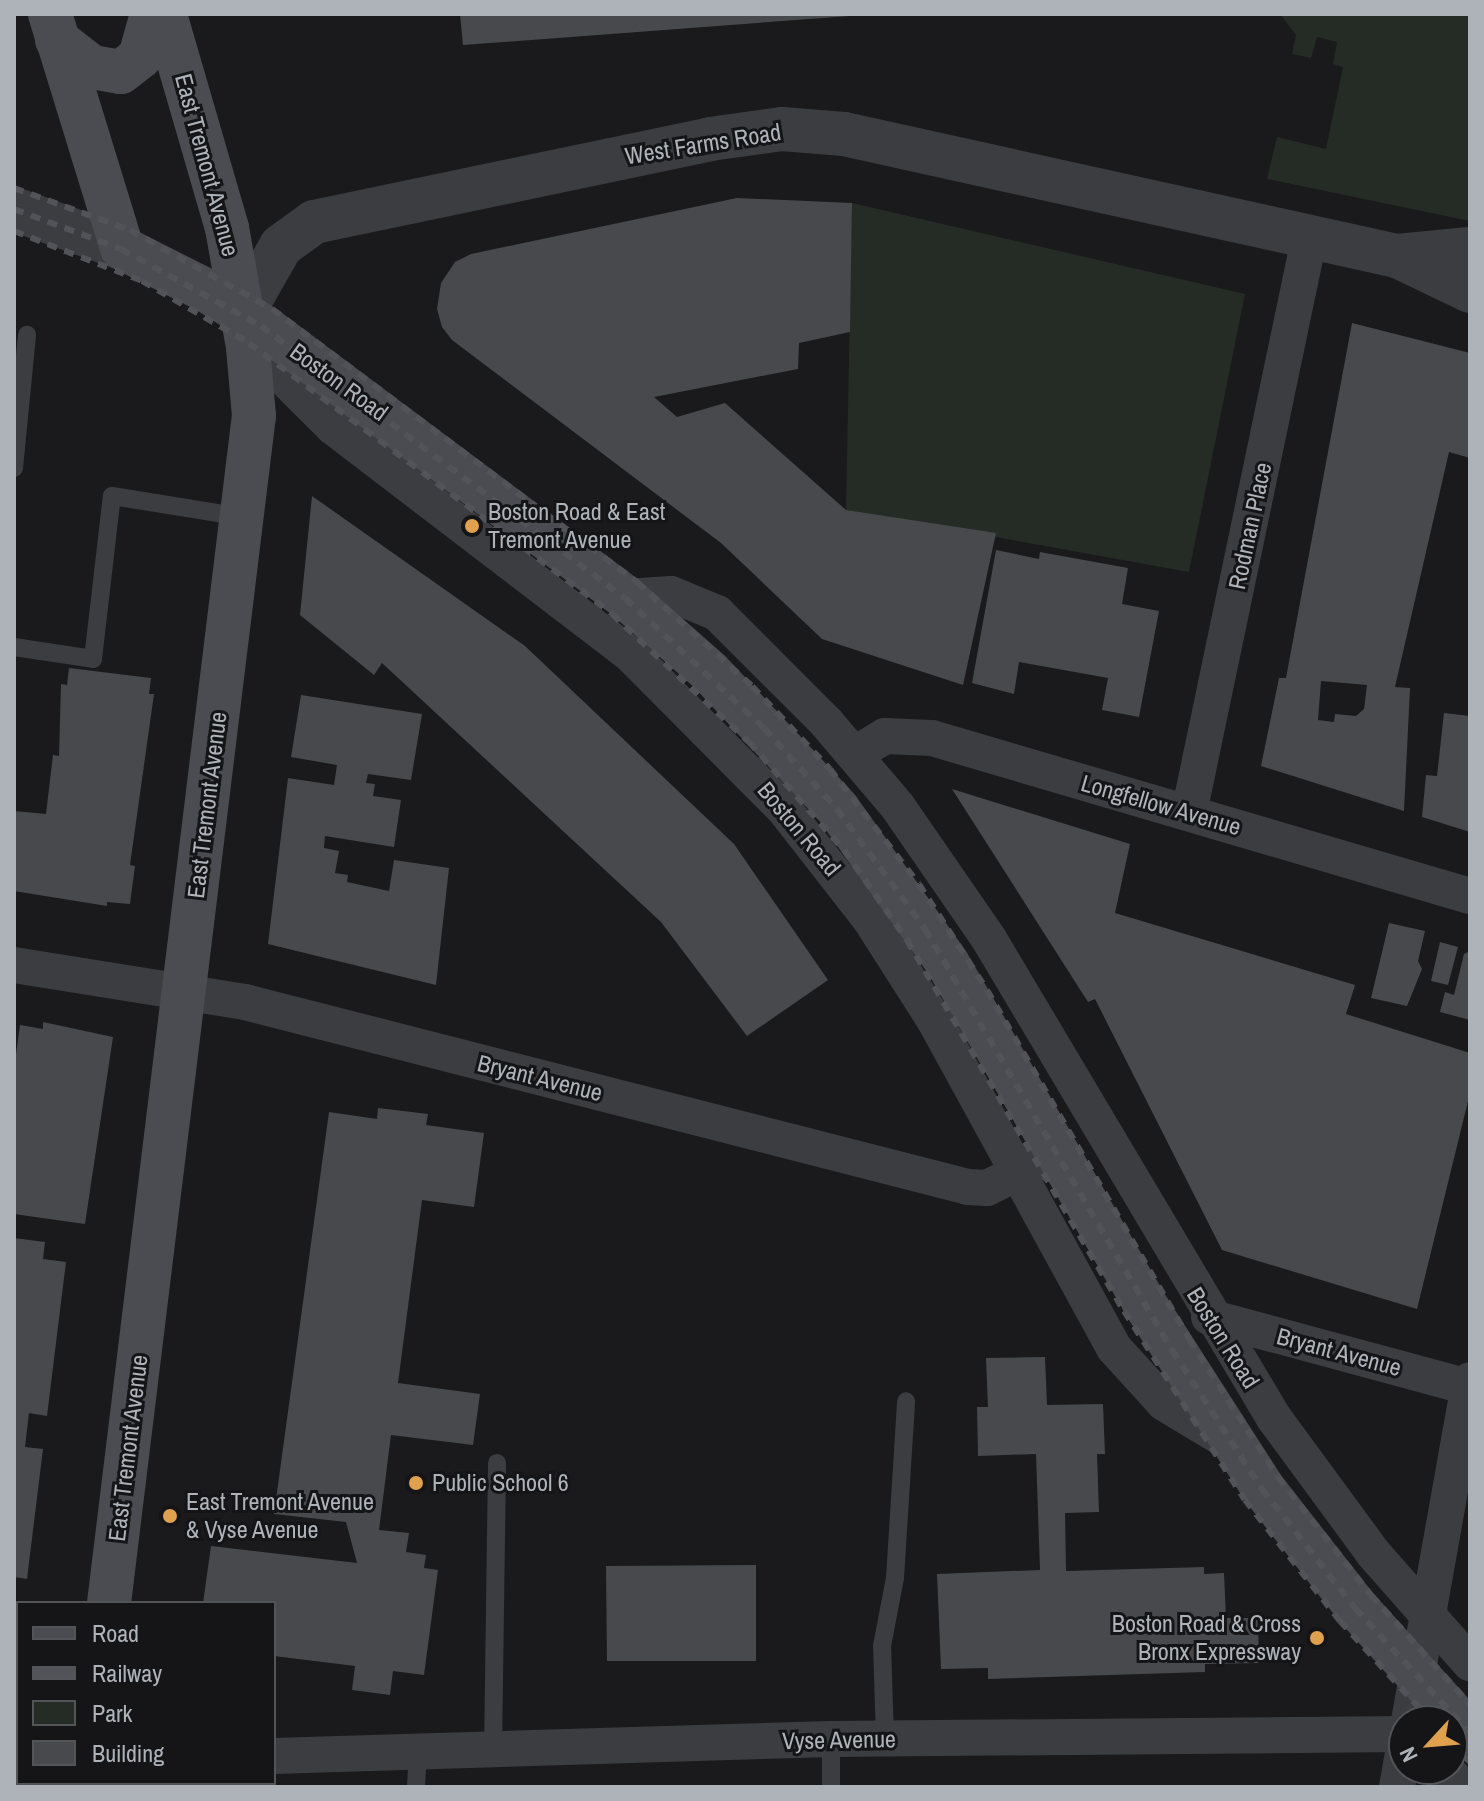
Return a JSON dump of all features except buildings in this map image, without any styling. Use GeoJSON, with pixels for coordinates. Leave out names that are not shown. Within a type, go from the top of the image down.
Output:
{"type":"FeatureCollection","features":[{"type":"Feature","properties":{"kind":"main road"},"geometry":{"type":"LineString","coordinates":[[54,27],[92,67],[121,72],[140,57],[152,14]]}},
{"type":"Feature","properties":{"kind":"main road","name":"East Tremont Avenue"},"geometry":{"type":"LineString","coordinates":[[109,1601],[254,416],[243,313],[212,166],[165,14]]}},
{"type":"Feature","properties":{"kind":"main road"},"geometry":{"type":"LineString","coordinates":[[54,27],[122,248]]}},
{"type":"Feature","properties":{"kind":"main road","name":"Boston Road"},"geometry":{"type":"LineString","coordinates":[[122,248],[243,313],[625,597],[738,700],[860,837],[940,952],[1039,1163],[1096,1220],[1234,1445],[1320,1564],[1444,1705]]}},
{"type":"Feature","properties":{"kind":"street","name":"West Farms Road"},"geometry":{"type":"LineString","coordinates":[[243,313],[281,246],[314,222],[680,145],[782,129],[844,134],[1397,256],[1470,291]]}},
{"type":"Feature","properties":{"kind":"street","name":"Boston Road"},"geometry":{"type":"LineString","coordinates":[[14,209],[122,248]]}},
{"type":"Feature","properties":{"kind":"street","name":"Rodman Place"},"geometry":{"type":"LineString","coordinates":[[1189,813],[1309,239]]}},
{"type":"Feature","properties":{"kind":"street","name":"West Farms Road"},"geometry":{"type":"LineString","coordinates":[[1397,256],[1470,249]]}},
{"type":"Feature","properties":{"kind":"street","name":"Boston Road"},"geometry":{"type":"LineString","coordinates":[[243,313],[289,383],[333,427],[619,645],[760,782],[829,862],[1039,1163],[1079,1290],[1130,1369],[1164,1403],[1234,1445]]}},
{"type":"Feature","properties":{"kind":"street","name":"Boston Road"},"geometry":{"type":"LineString","coordinates":[[625,597],[671,594],[717,613],[855,754],[966,902],[1209,1317],[1328,1496],[1427,1617],[1467,1660]]}},
{"type":"Feature","properties":{"kind":"street","name":"Longfellow Avenue"},"geometry":{"type":"LineString","coordinates":[[855,754],[885,736],[921,736],[1470,896]]}},
{"type":"Feature","properties":{"kind":"street","name":"Bryant Avenue"},"geometry":{"type":"LineString","coordinates":[[14,965],[245,1002],[968,1187],[987,1188],[1039,1163]]}},
{"type":"Feature","properties":{"kind":"street"},"geometry":{"type":"LineString","coordinates":[[1096,1220],[1138,1196]]}},
{"type":"Feature","properties":{"kind":"street","name":"Bryant Avenue"},"geometry":{"type":"LineString","coordinates":[[1209,1317],[1469,1383]]}},
{"type":"Feature","properties":{"kind":"street"},"geometry":{"type":"LineString","coordinates":[[1412,1705],[1469,1383]]}},
{"type":"Feature","properties":{"kind":"street","name":"Vyse Avenue"},"geometry":{"type":"LineString","coordinates":[[276,1756],[417,1770],[493,1751],[831,1739],[1388,1734]]}},
{"type":"Feature","properties":{"kind":"lane"},"geometry":{"type":"LineString","coordinates":[[14,468],[27,335]]}},
{"type":"Feature","properties":{"kind":"lane"},"geometry":{"type":"LineString","coordinates":[[14,647],[93,659],[112,496],[243,517]]}},
{"type":"Feature","properties":{"kind":"lane"},"geometry":{"type":"LineString","coordinates":[[885,1739],[882,1646],[895,1578],[906,1401]]}},
{"type":"Feature","properties":{"kind":"lane"},"geometry":{"type":"LineString","coordinates":[[493,1751],[497,1463]]}},
{"type":"Feature","properties":{"kind":"lane"},"geometry":{"type":"LineString","coordinates":[[831,1739],[831,1787]]}},
{"type":"Feature","properties":{"kind":"green space"},"geometry":{"type":"Polygon","coordinates":[[[1280,14],[1470,14],[1470,221],[1267,179],[1277,137],[1326,149],[1343,67],[1333,64],[1337,42],[1317,37],[1311,58],[1292,54],[1296,35],[1280,14]]]}},
{"type":"Feature","properties":{"kind":"green space"},"geometry":{"type":"Polygon","coordinates":[[[852,203],[1245,294],[1189,572],[846,510],[852,203]]]}},
{"type":"Feature","properties":{"kind":"railway"},"geometry":{"type":"LineString","coordinates":[[14,188],[130,230],[272,309],[637,582],[752,686],[830,769],[919,884],[987,990],[1189,1339],[1278,1477],[1371,1595],[1470,1704]]}},
{"type":"Feature","properties":{"kind":"railway"},"geometry":{"type":"LineString","coordinates":[[14,209],[121,249],[261,326],[625,598],[764,728],[837,809],[925,929],[1172,1350],[1262,1489],[1355,1608],[1470,1733]]}},
{"type":"Feature","properties":{"kind":"railway"},"geometry":{"type":"LineString","coordinates":[[14,231],[142,281],[249,343],[612,614],[749,742],[844,850],[907,940],[1124,1311],[1245,1500],[1340,1621],[1416,1705]]}},
{"type":"Feature","properties":{"kind":"place","name":"Boston Road & East Tremont Avenue"},"geometry":{"type":"Point","coordinates":[472,526]}},
{"type":"Feature","properties":{"kind":"place","name":"Public School 6"},"geometry":{"type":"Point","coordinates":[416,1483]}},
{"type":"Feature","properties":{"kind":"place","name":"East Tremont Avenue & Vyse Avenue"},"geometry":{"type":"Point","coordinates":[170,1516]}},
{"type":"Feature","properties":{"kind":"place","name":"Boston Road & Cross Bronx Expressway"},"geometry":{"type":"Point","coordinates":[1317,1638]}}]}
